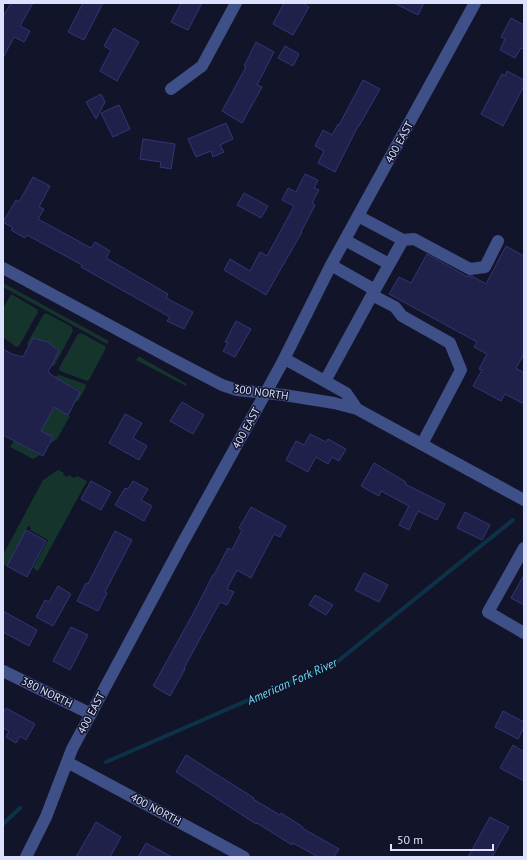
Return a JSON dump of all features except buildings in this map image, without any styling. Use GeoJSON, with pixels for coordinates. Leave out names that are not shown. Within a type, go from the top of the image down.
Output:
{"type":"FeatureCollection","features":[{"type":"Feature","properties":{"kind":"street"},"geometry":{"type":"LineString","coordinates":[[171,89],[202,66],[236,3]]}},
{"type":"Feature","properties":{"kind":"street","name":"400 EAST"},"geometry":{"type":"LineString","coordinates":[[26,857],[46,817],[72,749],[182,544],[285,358],[331,265],[475,3]]}},
{"type":"Feature","properties":{"kind":"street"},"geometry":{"type":"LineString","coordinates":[[358,216],[402,240],[414,239],[470,269],[484,266],[498,242]]}},
{"type":"Feature","properties":{"kind":"street"},"geometry":{"type":"LineString","coordinates":[[345,240],[389,264]]}},
{"type":"Feature","properties":{"kind":"street"},"geometry":{"type":"LineString","coordinates":[[325,381],[402,240]]}},
{"type":"Feature","properties":{"kind":"street"},"geometry":{"type":"LineString","coordinates":[[331,265],[395,307],[402,316],[450,343],[461,370],[422,444]]}},
{"type":"Feature","properties":{"kind":"street","name":"300 NORTH"},"geometry":{"type":"LineString","coordinates":[[3,268],[222,385],[238,390],[266,392],[334,403],[357,409],[524,500]]}},
{"type":"Feature","properties":{"kind":"street"},"geometry":{"type":"LineString","coordinates":[[285,358],[346,393],[357,409]]}},
{"type":"Feature","properties":{"kind":"street"},"geometry":{"type":"LineString","coordinates":[[524,548],[488,612],[524,633]]}},
{"type":"Feature","properties":{"kind":"street","name":"380 NORTH"},"geometry":{"type":"LineString","coordinates":[[3,671],[91,714]]}},
{"type":"Feature","properties":{"kind":"street","name":"400 NORTH"},"geometry":{"type":"LineString","coordinates":[[67,762],[244,857]]}},
{"type":"Feature","properties":{"kind":"green space"},"geometry":{"type":"Polygon","coordinates":[[[3,283],[109,341],[107,344],[3,287],[3,283]]]}},
{"type":"Feature","properties":{"kind":"green space"},"geometry":{"type":"Polygon","coordinates":[[[11,294],[37,309],[38,312],[19,346],[16,347],[3,337],[3,309],[11,294]]]}},
{"type":"Feature","properties":{"kind":"green space"},"geometry":{"type":"Polygon","coordinates":[[[46,313],[72,327],[73,331],[54,366],[51,366],[59,351],[48,342],[33,338],[28,346],[27,344],[43,315],[46,313]]]}},
{"type":"Feature","properties":{"kind":"green space"},"geometry":{"type":"Polygon","coordinates":[[[81,333],[105,346],[106,348],[89,380],[87,381],[60,371],[59,368],[78,334],[81,333]]]}},
{"type":"Feature","properties":{"kind":"green space"},"geometry":{"type":"Polygon","coordinates":[[[138,357],[187,384],[186,386],[136,360],[138,357]]]}},
{"type":"Feature","properties":{"kind":"green space"},"geometry":{"type":"Polygon","coordinates":[[[59,375],[85,384],[86,387],[78,401],[75,401],[80,391],[54,377],[59,375]]]}},
{"type":"Feature","properties":{"kind":"green space"},"geometry":{"type":"Polygon","coordinates":[[[54,407],[70,416],[57,439],[50,444],[53,437],[41,431],[54,407]]]}},
{"type":"Feature","properties":{"kind":"green space"},"geometry":{"type":"Polygon","coordinates":[[[14,441],[40,455],[33,459],[10,447],[14,441]]]}},
{"type":"Feature","properties":{"kind":"green space"},"geometry":{"type":"Polygon","coordinates":[[[58,470],[64,473],[63,475],[67,477],[69,475],[74,478],[77,476],[87,481],[38,571],[33,568],[48,540],[30,530],[31,528],[28,526],[7,566],[3,564],[3,555],[43,480],[58,470]]]}},
{"type":"Feature","properties":{"kind":"waterway","name":"American Fork River"},"geometry":{"type":"LineString","coordinates":[[106,762],[338,661],[513,520]]}},
{"type":"Feature","properties":{"kind":"waterway","name":"American Fork River"},"geometry":{"type":"LineString","coordinates":[[3,824],[20,808]]}}]}
